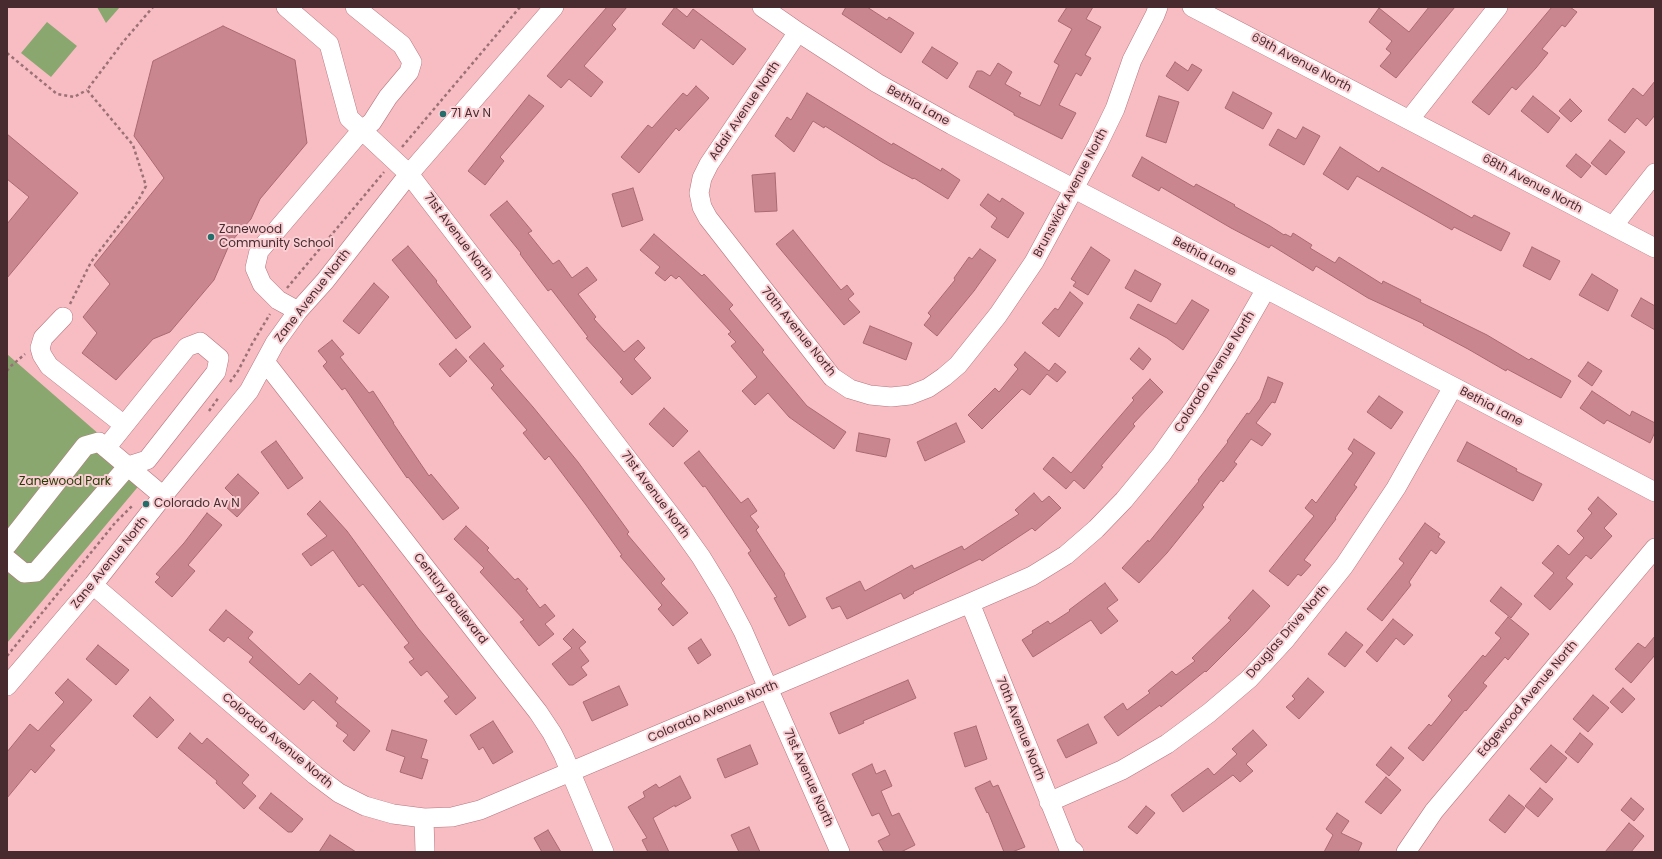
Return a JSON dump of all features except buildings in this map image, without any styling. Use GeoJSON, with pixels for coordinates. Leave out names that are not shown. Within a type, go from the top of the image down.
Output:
{"type":"FeatureCollection","features":[{"type":"Feature","properties":{"kind":"street","name":"71st Avenue North"},"geometry":{"type":"LineString","coordinates":[[286,7],[329,44],[349,118],[409,174],[676,522],[701,557],[724,593],[744,631],[840,852]]}},
{"type":"Feature","properties":{"kind":"street"},"geometry":{"type":"LineString","coordinates":[[298,311],[278,300],[262,284],[255,268],[259,251],[361,130],[372,122],[388,97],[409,72],[412,62],[402,45],[355,7]]}},
{"type":"Feature","properties":{"kind":"street","name":"Zane Avenue North"},"geometry":{"type":"LineString","coordinates":[[7,686],[93,585],[163,496],[249,391],[266,363],[275,343],[298,311],[325,281],[409,174],[554,7]]}},
{"type":"Feature","properties":{"kind":"street","name":"Bethia Lane"},"geometry":{"type":"LineString","coordinates":[[762,7],[877,83],[1074,189],[1655,492]]}},
{"type":"Feature","properties":{"kind":"street","name":"Brunswick Avenue North"},"geometry":{"type":"LineString","coordinates":[[958,364],[998,315],[1034,262],[1115,109],[1132,60],[1158,7]]}},
{"type":"Feature","properties":{"kind":"street","name":"69th Avenue North"},"geometry":{"type":"LineString","coordinates":[[1192,7],[1409,120]]}},
{"type":"Feature","properties":{"kind":"street"},"geometry":{"type":"LineString","coordinates":[[1409,120],[1498,7]]}},
{"type":"Feature","properties":{"kind":"street","name":"Adair Avenue North"},"geometry":{"type":"LineString","coordinates":[[699,193],[702,178],[709,164],[798,32]]}},
{"type":"Feature","properties":{"kind":"street","name":"68th Avenue North"},"geometry":{"type":"LineString","coordinates":[[1409,120],[1655,248]]}},
{"type":"Feature","properties":{"kind":"street"},"geometry":{"type":"LineString","coordinates":[[1613,226],[1655,173]]}},
{"type":"Feature","properties":{"kind":"street","name":"70th Avenue North"},"geometry":{"type":"LineString","coordinates":[[699,193],[702,207],[708,218],[832,377],[850,389],[870,395],[910,395],[928,388],[944,377],[958,364]]}},
{"type":"Feature","properties":{"kind":"street","name":"Colorado Avenue North"},"geometry":{"type":"LineString","coordinates":[[93,585],[315,775],[339,793],[365,806],[393,814],[424,818],[452,817],[480,810],[970,603],[1032,576],[1066,555],[1096,529],[1124,500],[1156,460],[1195,407],[1227,357],[1266,289]]}},
{"type":"Feature","properties":{"kind":"street"},"geometry":{"type":"LineString","coordinates":[[63,317],[43,338],[40,348],[42,355],[49,366],[124,426]]}},
{"type":"Feature","properties":{"kind":"street"},"geometry":{"type":"LineString","coordinates":[[7,545],[85,446],[102,445],[124,426],[187,347],[200,342],[219,358],[216,372],[147,460],[128,466],[36,572],[24,572],[7,559]]}},
{"type":"Feature","properties":{"kind":"street","name":"Century Boulevard"},"geometry":{"type":"LineString","coordinates":[[266,363],[538,712],[552,733],[571,772],[604,852]]}},
{"type":"Feature","properties":{"kind":"street","name":"Douglas Drive North"},"geometry":{"type":"LineString","coordinates":[[1050,802],[1122,770],[1167,744],[1209,713],[1249,679],[1285,640],[1344,566],[1396,488],[1453,387]]}},
{"type":"Feature","properties":{"kind":"street"},"geometry":{"type":"LineString","coordinates":[[102,445],[163,496]]}},
{"type":"Feature","properties":{"kind":"street","name":"Edgewood Avenue North"},"geometry":{"type":"LineString","coordinates":[[1406,852],[1434,811],[1655,548]]}},
{"type":"Feature","properties":{"kind":"street","name":"70th Avenue North"},"geometry":{"type":"LineString","coordinates":[[970,603],[1068,847],[1074,852]]}},
{"type":"Feature","properties":{"kind":"street"},"geometry":{"type":"LineString","coordinates":[[424,818],[424,852]]}},
{"type":"Feature","properties":{"kind":"path"},"geometry":{"type":"LineString","coordinates":[[7,53],[57,94],[74,96],[86,90],[123,42],[154,7]]}},
{"type":"Feature","properties":{"kind":"path"},"geometry":{"type":"LineString","coordinates":[[63,317],[91,262],[138,201],[146,186],[133,145],[86,90]]}},
{"type":"Feature","properties":{"kind":"path"},"geometry":{"type":"LineString","coordinates":[[7,371],[30,350],[40,348]]}},
{"type":"Feature","properties":{"kind":"green space"},"geometry":{"type":"Polygon","coordinates":[[[97,7],[120,7],[106,23],[97,7]]]}},
{"type":"Feature","properties":{"kind":"green space"},"geometry":{"type":"Polygon","coordinates":[[[47,22],[77,46],[51,77],[21,53],[47,22]]]}},
{"type":"Feature","properties":{"kind":"green space","name":"Zanewood Park"},"geometry":{"type":"Polygon","coordinates":[[[7,354],[147,476],[7,643],[7,354]]]}},
{"type":"Feature","properties":{"kind":"place","name":"71 Av N"},"geometry":{"type":"Point","coordinates":[443,114]}},
{"type":"Feature","properties":{"kind":"place","name":"Zanewood Community School"},"geometry":{"type":"Point","coordinates":[211,237]}},
{"type":"Feature","properties":{"kind":"place","name":"Colorado Av N"},"geometry":{"type":"Point","coordinates":[146,504]}}]}
